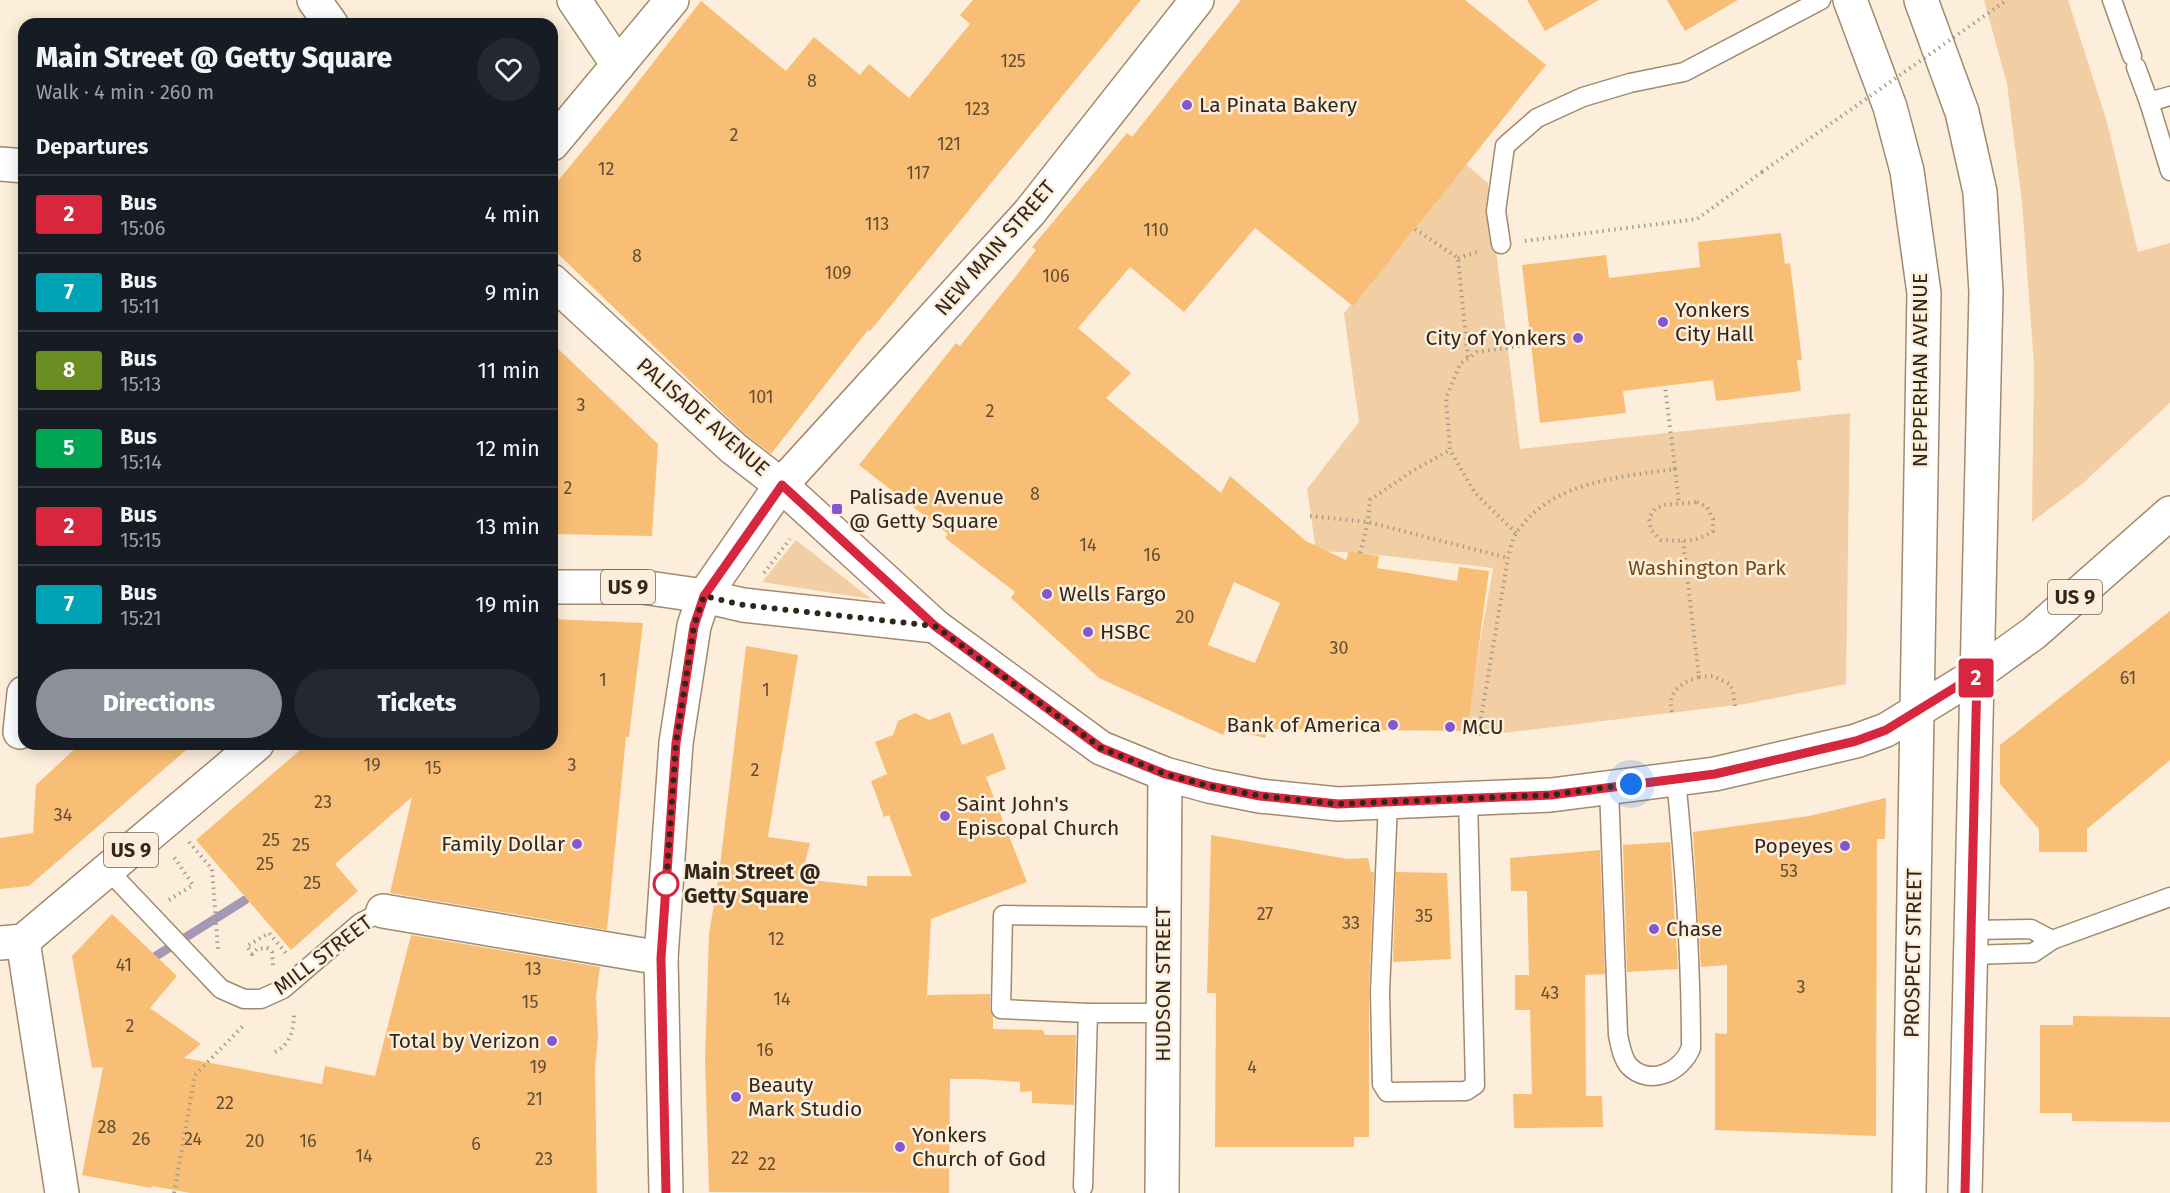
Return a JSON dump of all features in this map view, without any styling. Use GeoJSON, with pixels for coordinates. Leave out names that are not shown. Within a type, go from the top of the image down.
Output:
{"type":"FeatureCollection","features":[{"type":"Feature","properties":{"kind":"main road"},"geometry":{"type":"LineString","coordinates":[[314,0],[327,18]]}},
{"type":"Feature","properties":{"kind":"main road"},"geometry":{"type":"LineString","coordinates":[[574,0],[618,65]]}},
{"type":"Feature","properties":{"kind":"main road"},"geometry":{"type":"LineString","coordinates":[[558,137],[672,0]]}},
{"type":"Feature","properties":{"kind":"main road","name":"NEW MAIN STREET"},"geometry":{"type":"LineString","coordinates":[[666,1193],[661,958],[676,743],[694,626],[704,596],[782,485],[1029,213],[1197,0]]}},
{"type":"Feature","properties":{"kind":"main road","name":"NEPPERHAN AVENUE"},"geometry":{"type":"LineString","coordinates":[[1850,0],[1890,107],[1907,171],[1924,293],[1916,713]]}},
{"type":"Feature","properties":{"kind":"main road"},"geometry":{"type":"LineString","coordinates":[[1922,0],[1962,112],[1980,192],[1986,292],[1965,1193]]}},
{"type":"Feature","properties":{"kind":"main road"},"geometry":{"type":"LineString","coordinates":[[0,164],[18,166]]}},
{"type":"Feature","properties":{"kind":"main road","name":"PALISADE AVENUE"},"geometry":{"type":"LineString","coordinates":[[558,287],[733,448],[782,485],[935,626]]}},
{"type":"Feature","properties":{"kind":"main road","name":"US 9"},"geometry":{"type":"LineString","coordinates":[[558,587],[642,587],[704,596],[743,605],[935,626],[1101,748],[1165,774],[1209,786],[1260,796],[1338,804],[1551,795],[1715,774],[1856,741],[1886,730],[1977,674],[2034,633],[2170,513]]}},
{"type":"Feature","properties":{"kind":"main road","name":"PROSPECT STREET"},"geometry":{"type":"LineString","coordinates":[[1909,1193],[1916,713]]}},
{"type":"Feature","properties":{"kind":"main road","name":"US 9"},"geometry":{"type":"LineString","coordinates":[[11,942],[107,869],[249,750]]}},
{"type":"Feature","properties":{"kind":"main road","name":"HUDSON STREET"},"geometry":{"type":"LineString","coordinates":[[1162,1193],[1165,774]]}},
{"type":"Feature","properties":{"kind":"main road","name":"MILL STREET"},"geometry":{"type":"LineString","coordinates":[[383,911],[661,958]]}},
{"type":"Feature","properties":{"kind":"main road"},"geometry":{"type":"LineString","coordinates":[[11,942],[62,1193]]}},
{"type":"Feature","properties":{"kind":"lane"},"geometry":{"type":"LineString","coordinates":[[1501,244],[1496,211],[1505,146],[1537,118],[1583,97],[1630,82],[1684,72],[1821,0]]}},
{"type":"Feature","properties":{"kind":"lane"},"geometry":{"type":"LineString","coordinates":[[2112,0],[2149,102],[2170,171]]}},
{"type":"Feature","properties":{"kind":"lane"},"geometry":{"type":"LineString","coordinates":[[2149,102],[2170,96]]}},
{"type":"Feature","properties":{"kind":"lane"},"geometry":{"type":"LineString","coordinates":[[1609,787],[1618,1035],[1621,1051],[1629,1066],[1643,1074],[1664,1075],[1678,1068],[1686,1059],[1691,1048],[1691,974],[1676,779]]}},
{"type":"Feature","properties":{"kind":"lane"},"geometry":{"type":"LineString","coordinates":[[1388,802],[1380,992],[1382,1084],[1388,1092],[1466,1091],[1475,1085],[1468,798]]}},
{"type":"Feature","properties":{"kind":"lane","name":"MILL STREET"},"geometry":{"type":"LineString","coordinates":[[107,869],[221,989],[244,999],[261,999],[283,988],[360,923],[383,911]]}},
{"type":"Feature","properties":{"kind":"lane"},"geometry":{"type":"LineString","coordinates":[[1971,943],[2033,953],[2052,940],[2170,897]]}},
{"type":"Feature","properties":{"kind":"lane"},"geometry":{"type":"LineString","coordinates":[[1163,1013],[1088,1013],[1001,1009],[1003,915],[1164,917]]}},
{"type":"Feature","properties":{"kind":"lane"},"geometry":{"type":"LineString","coordinates":[[1971,943],[2031,929],[2052,940]]}},
{"type":"Feature","properties":{"kind":"lane"},"geometry":{"type":"LineString","coordinates":[[1083,1187],[1088,1013]]}},
{"type":"Feature","properties":{"kind":"path"},"geometry":{"type":"LineString","coordinates":[[1458,258],[1501,244],[1697,219],[2007,0]]}},
{"type":"Feature","properties":{"kind":"path"},"geometry":{"type":"LineString","coordinates":[[1415,229],[1458,258]]}},
{"type":"Feature","properties":{"kind":"path"},"geometry":{"type":"LineString","coordinates":[[1458,258],[1468,358]]}},
{"type":"Feature","properties":{"kind":"path"},"geometry":{"type":"LineString","coordinates":[[1516,533],[1475,493],[1450,450],[1446,398],[1460,364],[1477,352],[1527,345]]}},
{"type":"Feature","properties":{"kind":"path"},"geometry":{"type":"LineString","coordinates":[[1665,386],[1679,504]]}},
{"type":"Feature","properties":{"kind":"path"},"geometry":{"type":"LineString","coordinates":[[1360,553],[1368,522],[1370,500],[1414,470],[1450,450]]}},
{"type":"Feature","properties":{"kind":"path"},"geometry":{"type":"LineString","coordinates":[[1478,735],[1508,558],[1516,533],[1539,509],[1569,491],[1604,480],[1675,469]]}},
{"type":"Feature","properties":{"kind":"path"},"geometry":{"type":"LineString","coordinates":[[1697,502],[1707,507],[1713,519],[1713,531],[1704,537],[1683,541],[1661,540],[1651,530],[1649,518],[1655,509],[1664,505],[1697,502]]}},
{"type":"Feature","properties":{"kind":"path"},"geometry":{"type":"LineString","coordinates":[[1311,516],[1368,522],[1508,558]]}},
{"type":"Feature","properties":{"kind":"path"},"geometry":{"type":"LineString","coordinates":[[759,580],[790,539]]}},
{"type":"Feature","properties":{"kind":"path"},"geometry":{"type":"LineString","coordinates":[[1683,541],[1699,677]]}},
{"type":"Feature","properties":{"kind":"path"},"geometry":{"type":"LineString","coordinates":[[1672,712],[1670,699],[1675,690],[1682,682],[1699,677],[1713,676],[1730,684],[1735,705]]}},
{"type":"Feature","properties":{"kind":"path"},"geometry":{"type":"LineString","coordinates":[[155,829],[193,885],[169,900]]}},
{"type":"Feature","properties":{"kind":"path"},"geometry":{"type":"LineString","coordinates":[[212,869],[218,952]]}},
{"type":"Feature","properties":{"kind":"path"},"geometry":{"type":"LineString","coordinates":[[273,969],[272,952],[267,948],[257,950],[252,954],[247,946],[269,933],[302,972]]}},
{"type":"Feature","properties":{"kind":"path"},"geometry":{"type":"LineString","coordinates":[[275,1052],[284,1048],[294,1026],[294,1011],[283,988]]}},
{"type":"Feature","properties":{"kind":"path"},"geometry":{"type":"LineString","coordinates":[[174,1193],[195,1075],[236,1033]]}},
{"type":"Feature","properties":{"kind":"green space"},"geometry":{"type":"Polygon","coordinates":[[[1984,0],[2068,0],[2107,122],[2138,252],[2170,243],[2170,403],[2082,484],[2032,522],[2034,364],[2022,202],[2007,84],[1984,0]]]}},
{"type":"Feature","properties":{"kind":"green space","name":"Washington Park"},"geometry":{"type":"Polygon","coordinates":[[[1462,161],[1488,183],[1520,449],[1850,413],[1846,684],[1745,704],[1478,736],[1464,733],[1493,568],[1360,553],[1316,551],[1307,489],[1359,422],[1344,313],[1415,229],[1462,161]]]}},
{"type":"Feature","properties":{"kind":"green space"},"geometry":{"type":"Polygon","coordinates":[[[796,540],[871,599],[762,582],[796,540]]]}},
{"type":"Feature","properties":{"kind":"building"},"geometry":{"type":"Polygon","coordinates":[[[973,0],[1141,0],[870,331],[868,330],[771,454],[745,434],[558,254],[558,181],[701,1],[786,71],[814,37],[860,75],[869,64],[909,98],[970,24],[960,15],[973,0]]]}},
{"type":"Feature","properties":{"kind":"building"},"geometry":{"type":"Polygon","coordinates":[[[1241,0],[1465,0],[1546,65],[1353,306],[1255,228],[1184,312],[1130,267],[1078,328],[1131,373],[1106,398],[1221,493],[1230,476],[1306,541],[1346,560],[1349,551],[1379,556],[1377,568],[1457,581],[1459,567],[1489,571],[1467,731],[1269,729],[1265,738],[1226,728],[1223,735],[1099,678],[1011,598],[1015,592],[945,538],[948,534],[859,465],[956,343],[960,346],[1016,276],[1036,250],[1032,247],[1127,133],[1132,137],[1241,0]],[[1234,582],[1208,645],[1255,663],[1280,603],[1234,582]]]}},
{"type":"Feature","properties":{"kind":"building"},"geometry":{"type":"Polygon","coordinates":[[[1527,0],[1599,0],[1545,31],[1527,0]]]}},
{"type":"Feature","properties":{"kind":"building"},"geometry":{"type":"Polygon","coordinates":[[[1667,0],[1738,0],[1685,31],[1667,0]]]}},
{"type":"Feature","properties":{"kind":"building","name":"Yonkers City Hall"},"geometry":{"type":"Polygon","coordinates":[[[1781,233],[1785,264],[1790,263],[1802,360],[1797,360],[1801,391],[1716,401],[1713,380],[1623,391],[1626,413],[1540,423],[1522,265],[1606,255],[1609,278],[1700,267],[1698,242],[1781,233]]]}},
{"type":"Feature","properties":{"kind":"building"},"geometry":{"type":"Polygon","coordinates":[[[558,349],[658,444],[652,536],[558,534],[558,349]]]}},
{"type":"Feature","properties":{"kind":"building"},"geometry":{"type":"Polygon","coordinates":[[[2170,611],[2170,760],[2087,829],[2087,852],[2039,852],[2039,829],[2000,784],[2000,745],[2170,611]]]}},
{"type":"Feature","properties":{"kind":"building"},"geometry":{"type":"Polygon","coordinates":[[[558,619],[643,623],[629,737],[626,737],[607,930],[390,893],[412,797],[335,864],[358,891],[291,950],[196,840],[300,750],[558,750],[558,619]]]}},
{"type":"Feature","properties":{"kind":"building"},"geometry":{"type":"Polygon","coordinates":[[[746,646],[798,655],[768,837],[810,843],[801,879],[867,886],[867,876],[912,876],[889,815],[884,817],[871,781],[887,774],[875,742],[893,735],[898,721],[915,713],[929,720],[950,712],[962,745],[993,733],[1006,769],[986,777],[1027,882],[931,919],[927,995],[990,994],[993,1029],[1043,1030],[1045,1035],[1076,1035],[1074,1105],[1032,1103],[1032,1091],[1020,1092],[1020,1082],[950,1079],[949,1193],[709,1192],[705,1061],[709,934],[719,874],[746,646]]]}},
{"type":"Feature","properties":{"kind":"building"},"geometry":{"type":"Polygon","coordinates":[[[74,750],[186,750],[29,886],[0,889],[0,838],[33,833],[36,785],[74,750]]]}},
{"type":"Feature","properties":{"kind":"building"},"geometry":{"type":"Polygon","coordinates":[[[1886,798],[1885,839],[1877,839],[1876,1136],[1715,1130],[1715,1033],[1727,1034],[1727,965],[1701,967],[1693,832],[1809,816],[1886,798]]]}},
{"type":"Feature","properties":{"kind":"building"},"geometry":{"type":"Polygon","coordinates":[[[1211,835],[1348,859],[1368,858],[1371,872],[1374,872],[1369,992],[1369,1137],[1354,1137],[1354,1147],[1215,1147],[1216,993],[1207,993],[1211,835]]]}},
{"type":"Feature","properties":{"kind":"building","name":"Chase"},"geometry":{"type":"Polygon","coordinates":[[[1670,842],[1678,969],[1627,972],[1623,845],[1670,842]]]}},
{"type":"Feature","properties":{"kind":"building"},"geometry":{"type":"Polygon","coordinates":[[[1600,850],[1605,974],[1585,975],[1586,1096],[1602,1096],[1603,1127],[1514,1128],[1513,1094],[1532,1094],[1530,1010],[1515,1010],[1515,975],[1529,975],[1527,891],[1511,891],[1510,858],[1600,850]]]}},
{"type":"Feature","properties":{"kind":"building"},"geometry":{"type":"Polygon","coordinates":[[[1396,872],[1447,873],[1451,959],[1393,962],[1396,872]]]}},
{"type":"Feature","properties":{"kind":"building"},"geometry":{"type":"Polygon","coordinates":[[[112,914],[177,976],[150,1008],[201,1044],[184,1058],[322,1084],[325,1066],[375,1076],[411,935],[600,967],[596,997],[598,1036],[595,1069],[597,1193],[190,1193],[82,1175],[103,1067],[92,1068],[72,956],[112,914]]]}},
{"type":"Feature","properties":{"kind":"building"},"geometry":{"type":"Polygon","coordinates":[[[2073,1016],[2170,1017],[2170,1122],[2072,1121],[2072,1113],[2040,1113],[2040,1025],[2073,1025],[2073,1016]]]}},
{"type":"Feature","properties":{"kind":"waterway"},"geometry":{"type":"LineString","coordinates":[[156,956],[245,900]]}},
{"type":"Feature","properties":{"kind":"bus line","name":"2"},"geometry":{"type":"LineString","coordinates":[[666,1193],[661,958],[676,743],[694,626],[704,596],[782,485],[935,626],[1101,748],[1165,774],[1260,796],[1338,804],[1551,795],[1715,774],[1856,741],[1886,730],[1977,674],[1965,1193]]}},
{"type":"Feature","properties":{"kind":"place","name":"La Pinata Bakery"},"geometry":{"type":"Point","coordinates":[1187,105]}},
{"type":"Feature","properties":{"kind":"place","name":"Yonkers City Hall"},"geometry":{"type":"Point","coordinates":[1663,322]}},
{"type":"Feature","properties":{"kind":"place","name":"City of Yonkers"},"geometry":{"type":"Point","coordinates":[1578,338]}},
{"type":"Feature","properties":{"kind":"place","name":"Palisade Avenue @ Getty Square"},"geometry":{"type":"Point","coordinates":[837,509]}},
{"type":"Feature","properties":{"kind":"place","name":"Wells Fargo"},"geometry":{"type":"Point","coordinates":[1047,594]}},
{"type":"Feature","properties":{"kind":"place","name":"HSBC"},"geometry":{"type":"Point","coordinates":[1088,632]}},
{"type":"Feature","properties":{"kind":"place","name":"Bank of America"},"geometry":{"type":"Point","coordinates":[1393,725]}},
{"type":"Feature","properties":{"kind":"place","name":"MCU"},"geometry":{"type":"Point","coordinates":[1450,727]}},
{"type":"Feature","properties":{"kind":"place","name":"Saint John's Episcopal Church"},"geometry":{"type":"Point","coordinates":[945,816]}},
{"type":"Feature","properties":{"kind":"place","name":"Family Dollar"},"geometry":{"type":"Point","coordinates":[577,844]}},
{"type":"Feature","properties":{"kind":"place","name":"Popeyes"},"geometry":{"type":"Point","coordinates":[1845,846]}},
{"type":"Feature","properties":{"kind":"place","name":"Main Street @ Getty Square"},"geometry":{"type":"Point","coordinates":[666,884]}},
{"type":"Feature","properties":{"kind":"place","name":"Chase"},"geometry":{"type":"Point","coordinates":[1654,929]}},
{"type":"Feature","properties":{"kind":"place","name":"Total by Verizon"},"geometry":{"type":"Point","coordinates":[552,1041]}},
{"type":"Feature","properties":{"kind":"place","name":"Beauty Mark Studio"},"geometry":{"type":"Point","coordinates":[736,1097]}},
{"type":"Feature","properties":{"kind":"place","name":"Yonkers Church of God"},"geometry":{"type":"Point","coordinates":[900,1147]}},
{"type":"Feature","properties":{"kind":"route"},"geometry":{"type":"LineString","coordinates":[[666,884],[666,886],[676,743],[694,626],[704,596],[743,605],[935,626],[1101,748],[1165,774],[1209,786],[1260,796],[1338,804],[1551,795],[1631,784]]}}]}
